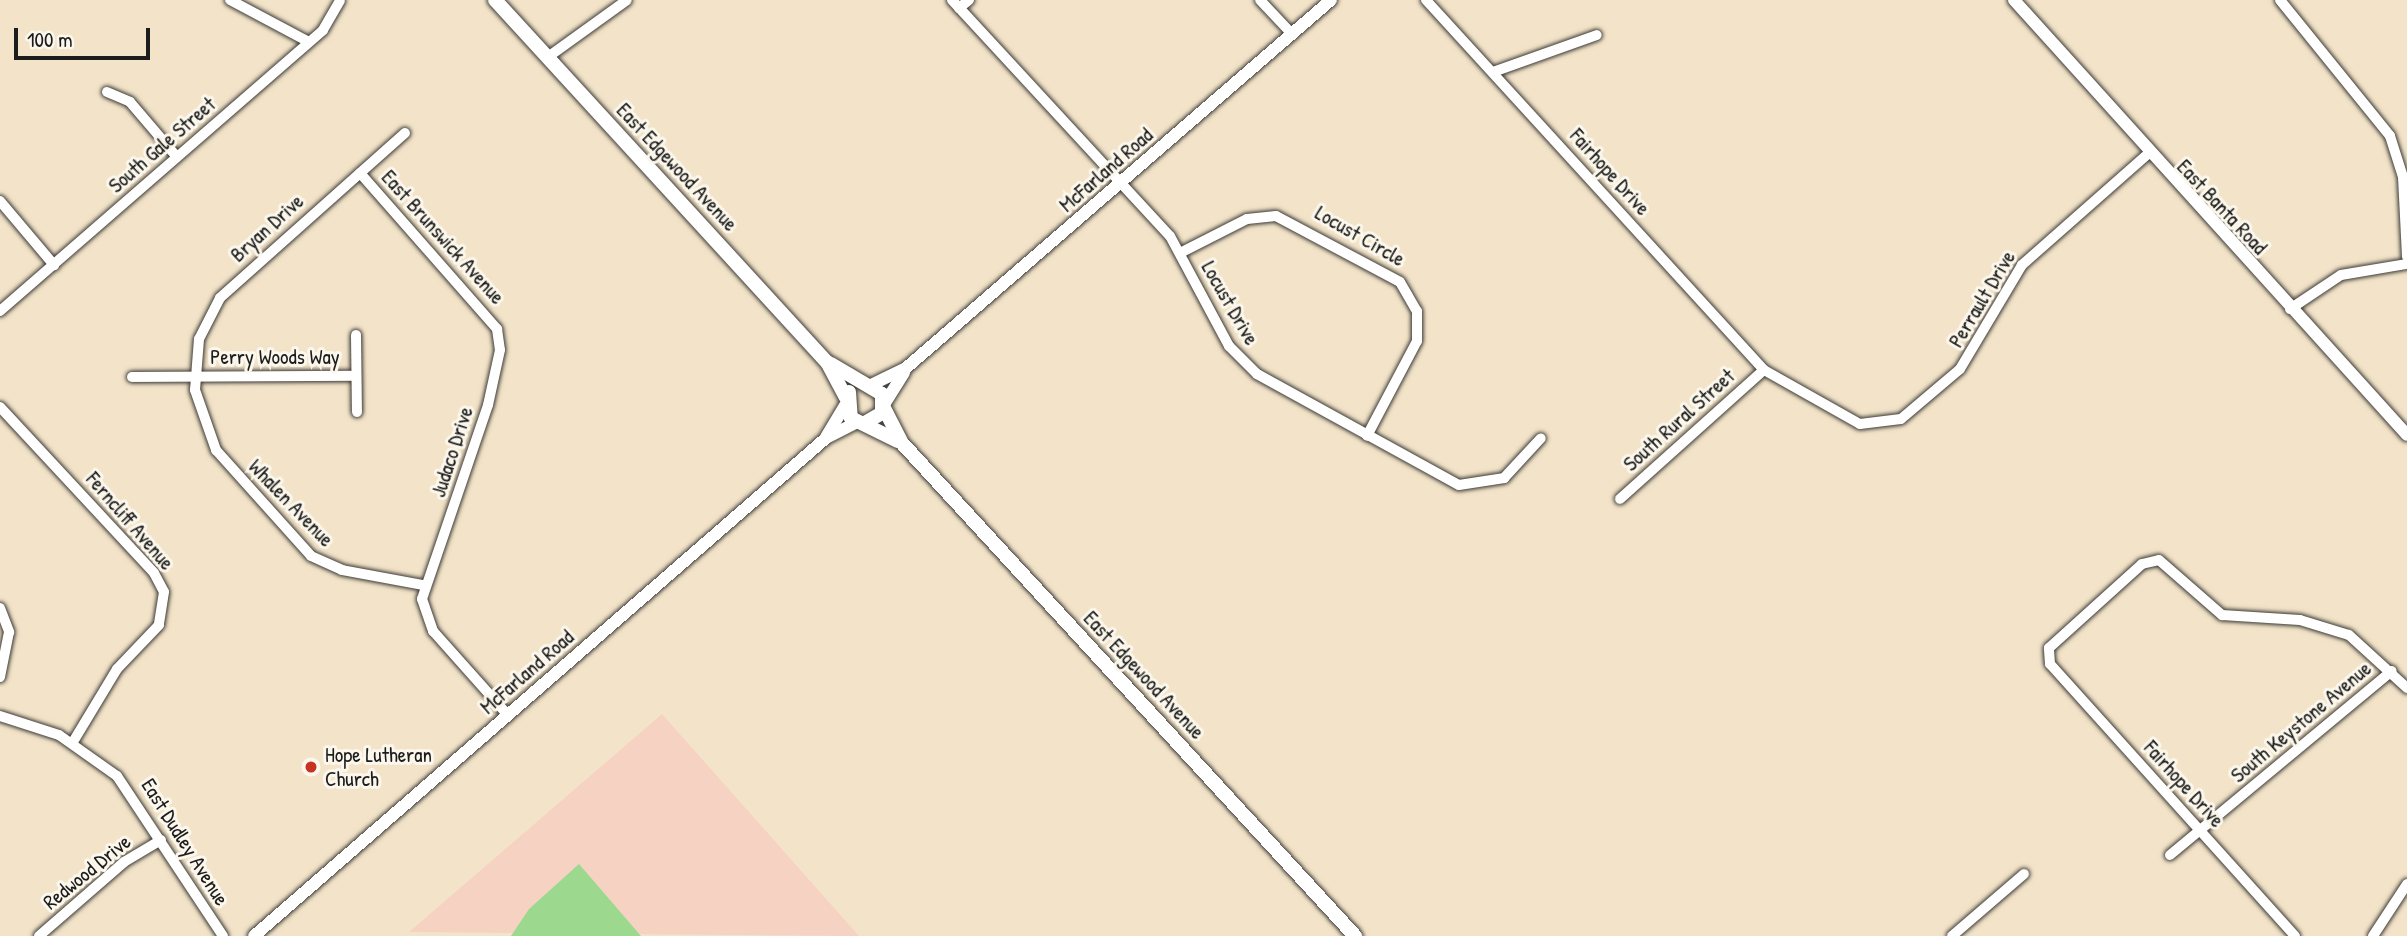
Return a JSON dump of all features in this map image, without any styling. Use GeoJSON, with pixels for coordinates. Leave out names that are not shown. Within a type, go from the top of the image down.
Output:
{"type":"FeatureCollection","features":[{"type":"Feature","properties":{"kind":"main road","name":"East Edgewood Avenue"},"geometry":{"type":"LineString","coordinates":[[495,0],[827,362],[846,401],[862,423],[902,443]]}},
{"type":"Feature","properties":{"kind":"main road","name":"East Edgewood Avenue"},"geometry":{"type":"LineString","coordinates":[[827,362],[868,384],[884,406],[902,443],[1355,936]]}},
{"type":"Feature","properties":{"kind":"main road"},"geometry":{"type":"LineString","coordinates":[[846,401],[868,384]]}},
{"type":"Feature","properties":{"kind":"main road"},"geometry":{"type":"LineString","coordinates":[[862,423],[884,406]]}},
{"type":"Feature","properties":{"kind":"street"},"geometry":{"type":"LineString","coordinates":[[230,0],[309,42]]}},
{"type":"Feature","properties":{"kind":"street","name":"South Gale Street"},"geometry":{"type":"LineString","coordinates":[[0,311],[309,42],[340,0]]}},
{"type":"Feature","properties":{"kind":"street"},"geometry":{"type":"LineString","coordinates":[[548,57],[627,0]]}},
{"type":"Feature","properties":{"kind":"street"},"geometry":{"type":"LineString","coordinates":[[956,4],[969,0]]}},
{"type":"Feature","properties":{"kind":"street"},"geometry":{"type":"LineString","coordinates":[[1260,0],[1292,34]]}},
{"type":"Feature","properties":{"kind":"street","name":"McFarland Road"},"geometry":{"type":"LineString","coordinates":[[868,384],[906,368],[1331,0]]}},
{"type":"Feature","properties":{"kind":"street","name":"Fairhope Drive"},"geometry":{"type":"LineString","coordinates":[[1426,0],[1764,370]]}},
{"type":"Feature","properties":{"kind":"street","name":"East Banta Road"},"geometry":{"type":"LineString","coordinates":[[2014,0],[2148,154],[2407,435]]}},
{"type":"Feature","properties":{"kind":"street"},"geometry":{"type":"LineString","coordinates":[[2280,0],[2390,136],[2403,177],[2407,257]]}},
{"type":"Feature","properties":{"kind":"street","name":"Locust Drive"},"geometry":{"type":"LineString","coordinates":[[956,4],[1120,183],[1180,253],[1240,359],[1443,479],[1472,487],[1508,476],[1541,438]]}},
{"type":"Feature","properties":{"kind":"street"},"geometry":{"type":"LineString","coordinates":[[1493,72],[1597,35]]}},
{"type":"Feature","properties":{"kind":"street"},"geometry":{"type":"LineString","coordinates":[[107,92],[130,102],[177,157]]}},
{"type":"Feature","properties":{"kind":"street","name":"Bryan Drive"},"geometry":{"type":"LineString","coordinates":[[195,377],[199,339],[220,298],[405,133]]}},
{"type":"Feature","properties":{"kind":"street","name":"Perrault Drive"},"geometry":{"type":"LineString","coordinates":[[1764,370],[1860,424],[1901,419],[1972,357],[2028,258],[2148,154]]}},
{"type":"Feature","properties":{"kind":"street","name":"East Brunswick Avenue"},"geometry":{"type":"LineString","coordinates":[[360,173],[496,327]]}},
{"type":"Feature","properties":{"kind":"street"},"geometry":{"type":"LineString","coordinates":[[0,201],[54,265]]}},
{"type":"Feature","properties":{"kind":"street","name":"Locust Circle"},"geometry":{"type":"LineString","coordinates":[[1180,253],[1247,219],[1276,216],[1400,282],[1417,311],[1417,341],[1367,436]]}},
{"type":"Feature","properties":{"kind":"street"},"geometry":{"type":"LineString","coordinates":[[2290,309],[2341,275],[2407,264]]}},
{"type":"Feature","properties":{"kind":"street","name":"Judaco Drive"},"geometry":{"type":"LineString","coordinates":[[423,584],[488,405],[500,350],[496,327]]}},
{"type":"Feature","properties":{"kind":"street"},"geometry":{"type":"LineString","coordinates":[[356,335],[357,411]]}},
{"type":"Feature","properties":{"kind":"street","name":"McFarland Road"},"geometry":{"type":"LineString","coordinates":[[884,406],[906,368]]}},
{"type":"Feature","properties":{"kind":"street","name":"South Rural Street"},"geometry":{"type":"LineString","coordinates":[[1620,499],[1764,370]]}},
{"type":"Feature","properties":{"kind":"street","name":"Perry Woods Way"},"geometry":{"type":"LineString","coordinates":[[132,377],[356,376]]}},
{"type":"Feature","properties":{"kind":"street","name":"Whalen Avenue"},"geometry":{"type":"LineString","coordinates":[[195,377],[200,415],[216,450],[312,556],[342,570],[423,584]]}},
{"type":"Feature","properties":{"kind":"street","name":"McFarland Road"},"geometry":{"type":"LineString","coordinates":[[826,438],[846,401]]}},
{"type":"Feature","properties":{"kind":"street","name":"Ferncliff Avenue"},"geometry":{"type":"LineString","coordinates":[[0,407],[154,573],[164,592],[159,625],[117,669],[73,742]]}},
{"type":"Feature","properties":{"kind":"street","name":"McFarland Road"},"geometry":{"type":"LineString","coordinates":[[254,936],[826,438],[862,423]]}},
{"type":"Feature","properties":{"kind":"street","name":"Fairhope Drive"},"geometry":{"type":"LineString","coordinates":[[2295,936],[2048,656],[2053,642],[2142,564],[2156,560],[2222,615],[2317,623],[2360,642],[2392,671]]}},
{"type":"Feature","properties":{"kind":"street"},"geometry":{"type":"LineString","coordinates":[[423,584],[423,610],[433,631],[507,714]]}},
{"type":"Feature","properties":{"kind":"street"},"geometry":{"type":"LineString","coordinates":[[0,607],[9,636],[0,677]]}},
{"type":"Feature","properties":{"kind":"street"},"geometry":{"type":"LineString","coordinates":[[2392,671],[2407,688]]}},
{"type":"Feature","properties":{"kind":"street","name":"South Keystone Avenue"},"geometry":{"type":"LineString","coordinates":[[2170,855],[2392,671]]}},
{"type":"Feature","properties":{"kind":"street","name":"East Dudley Avenue"},"geometry":{"type":"LineString","coordinates":[[0,716],[73,742],[126,785],[223,936]]}},
{"type":"Feature","properties":{"kind":"street","name":"Redwood Drive"},"geometry":{"type":"LineString","coordinates":[[39,936],[124,862],[161,840]]}},
{"type":"Feature","properties":{"kind":"street"},"geometry":{"type":"LineString","coordinates":[[1952,936],[2024,874]]}},
{"type":"Feature","properties":{"kind":"street"},"geometry":{"type":"LineString","coordinates":[[2373,936],[2407,884]]}},
{"type":"Feature","properties":{"kind":"shaded area"},"geometry":{"type":"Polygon","coordinates":[[[662,714],[859,936],[409,932],[662,714]]]}},
{"type":"Feature","properties":{"kind":"green space"},"geometry":{"type":"Polygon","coordinates":[[[579,864],[641,936],[511,936],[529,909],[579,864]]]}},
{"type":"Feature","properties":{"kind":"place","name":"Hope Lutheran Church"},"geometry":{"type":"Point","coordinates":[311,767]}}]}
